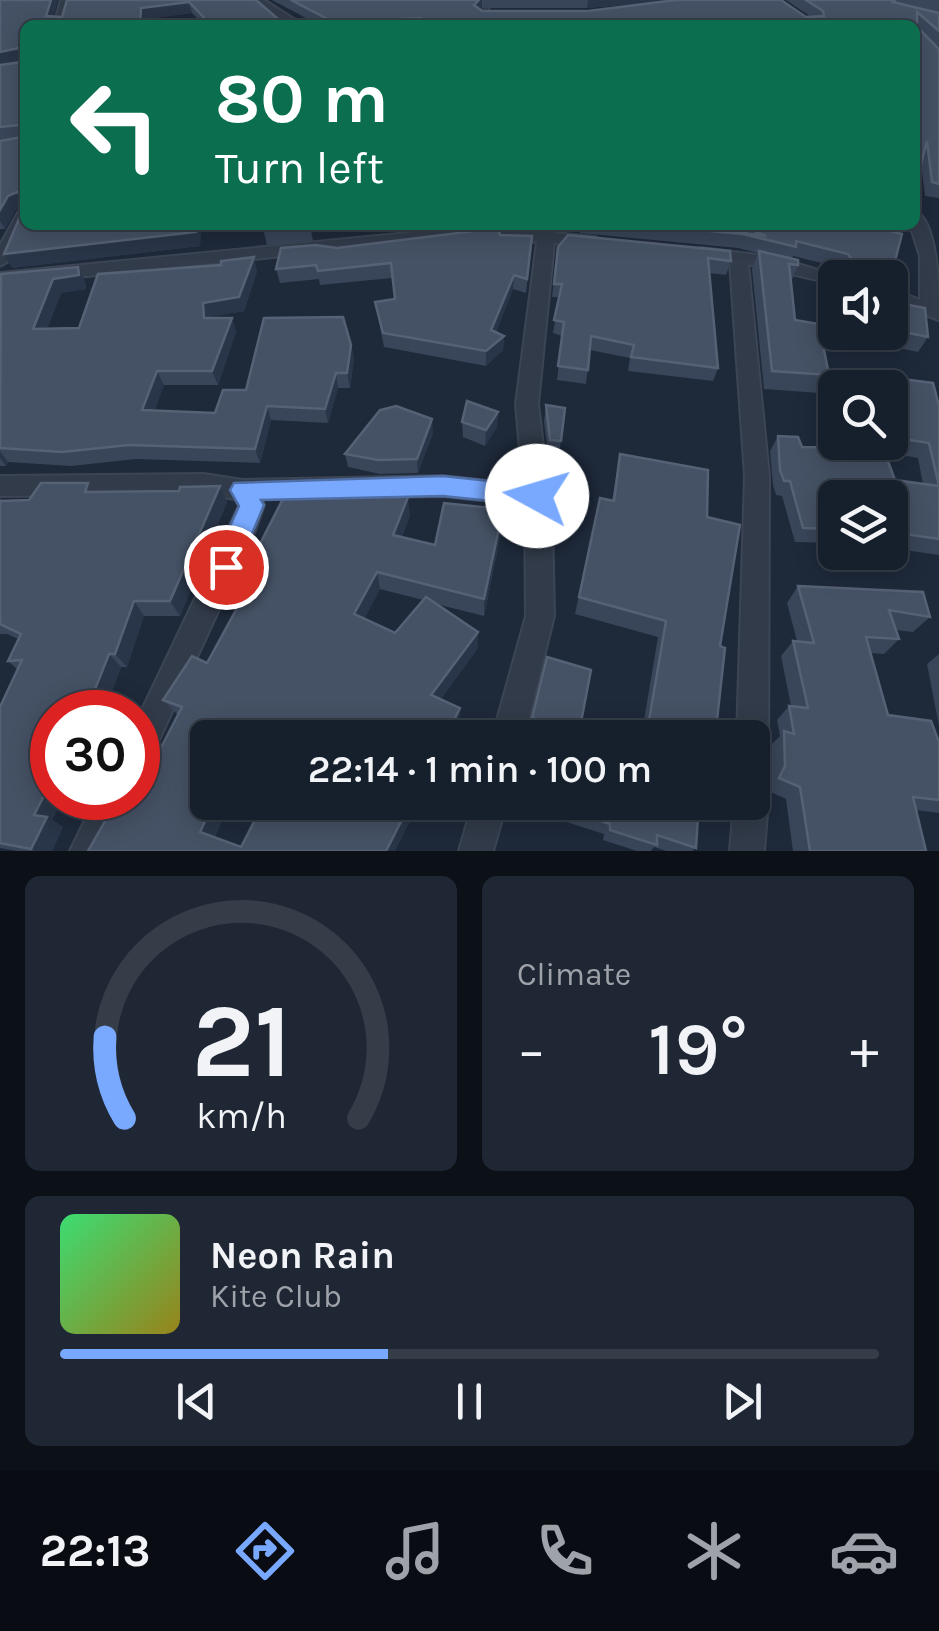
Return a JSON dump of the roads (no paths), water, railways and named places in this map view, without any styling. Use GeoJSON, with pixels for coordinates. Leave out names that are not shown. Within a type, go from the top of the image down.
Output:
{"type":"FeatureCollection","features":[{"type":"Feature","properties":{"kind":"street"},"geometry":{"type":"LineString","coordinates":[[258,0],[290,20]]}},
{"type":"Feature","properties":{"kind":"street"},"geometry":{"type":"LineString","coordinates":[[485,0],[481,20],[500,16]]}},
{"type":"Feature","properties":{"kind":"street"},"geometry":{"type":"LineString","coordinates":[[0,262],[20,224]]}},
{"type":"Feature","properties":{"kind":"street"},"geometry":{"type":"LineString","coordinates":[[908,302],[934,312],[925,238],[920,226]]}},
{"type":"Feature","properties":{"kind":"street"},"geometry":{"type":"LineString","coordinates":[[0,279],[439,235],[545,231],[614,244]]}},
{"type":"Feature","properties":{"kind":"street"},"geometry":{"type":"LineString","coordinates":[[513,720],[540,616],[537,496],[527,404],[545,231]]}},
{"type":"Feature","properties":{"kind":"street"},"geometry":{"type":"LineString","coordinates":[[684,252],[738,257],[818,274]]}},
{"type":"Feature","properties":{"kind":"street"},"geometry":{"type":"LineString","coordinates":[[738,257],[758,476],[753,720]]}},
{"type":"Feature","properties":{"kind":"street"},"geometry":{"type":"LineString","coordinates":[[0,486],[204,484],[242,490],[443,486],[537,496]]}},
{"type":"Feature","properties":{"kind":"street"},"geometry":{"type":"LineString","coordinates":[[160,704],[252,505],[242,490]]}},
{"type":"Feature","properties":{"kind":"street"},"geometry":{"type":"LineString","coordinates":[[87,851],[103,820]]}},
{"type":"Feature","properties":{"kind":"street"},"geometry":{"type":"LineString","coordinates":[[476,851],[485,820]]}},
{"type":"Feature","properties":{"kind":"street"},"geometry":{"type":"LineString","coordinates":[[747,851],[749,820]]}}]}
